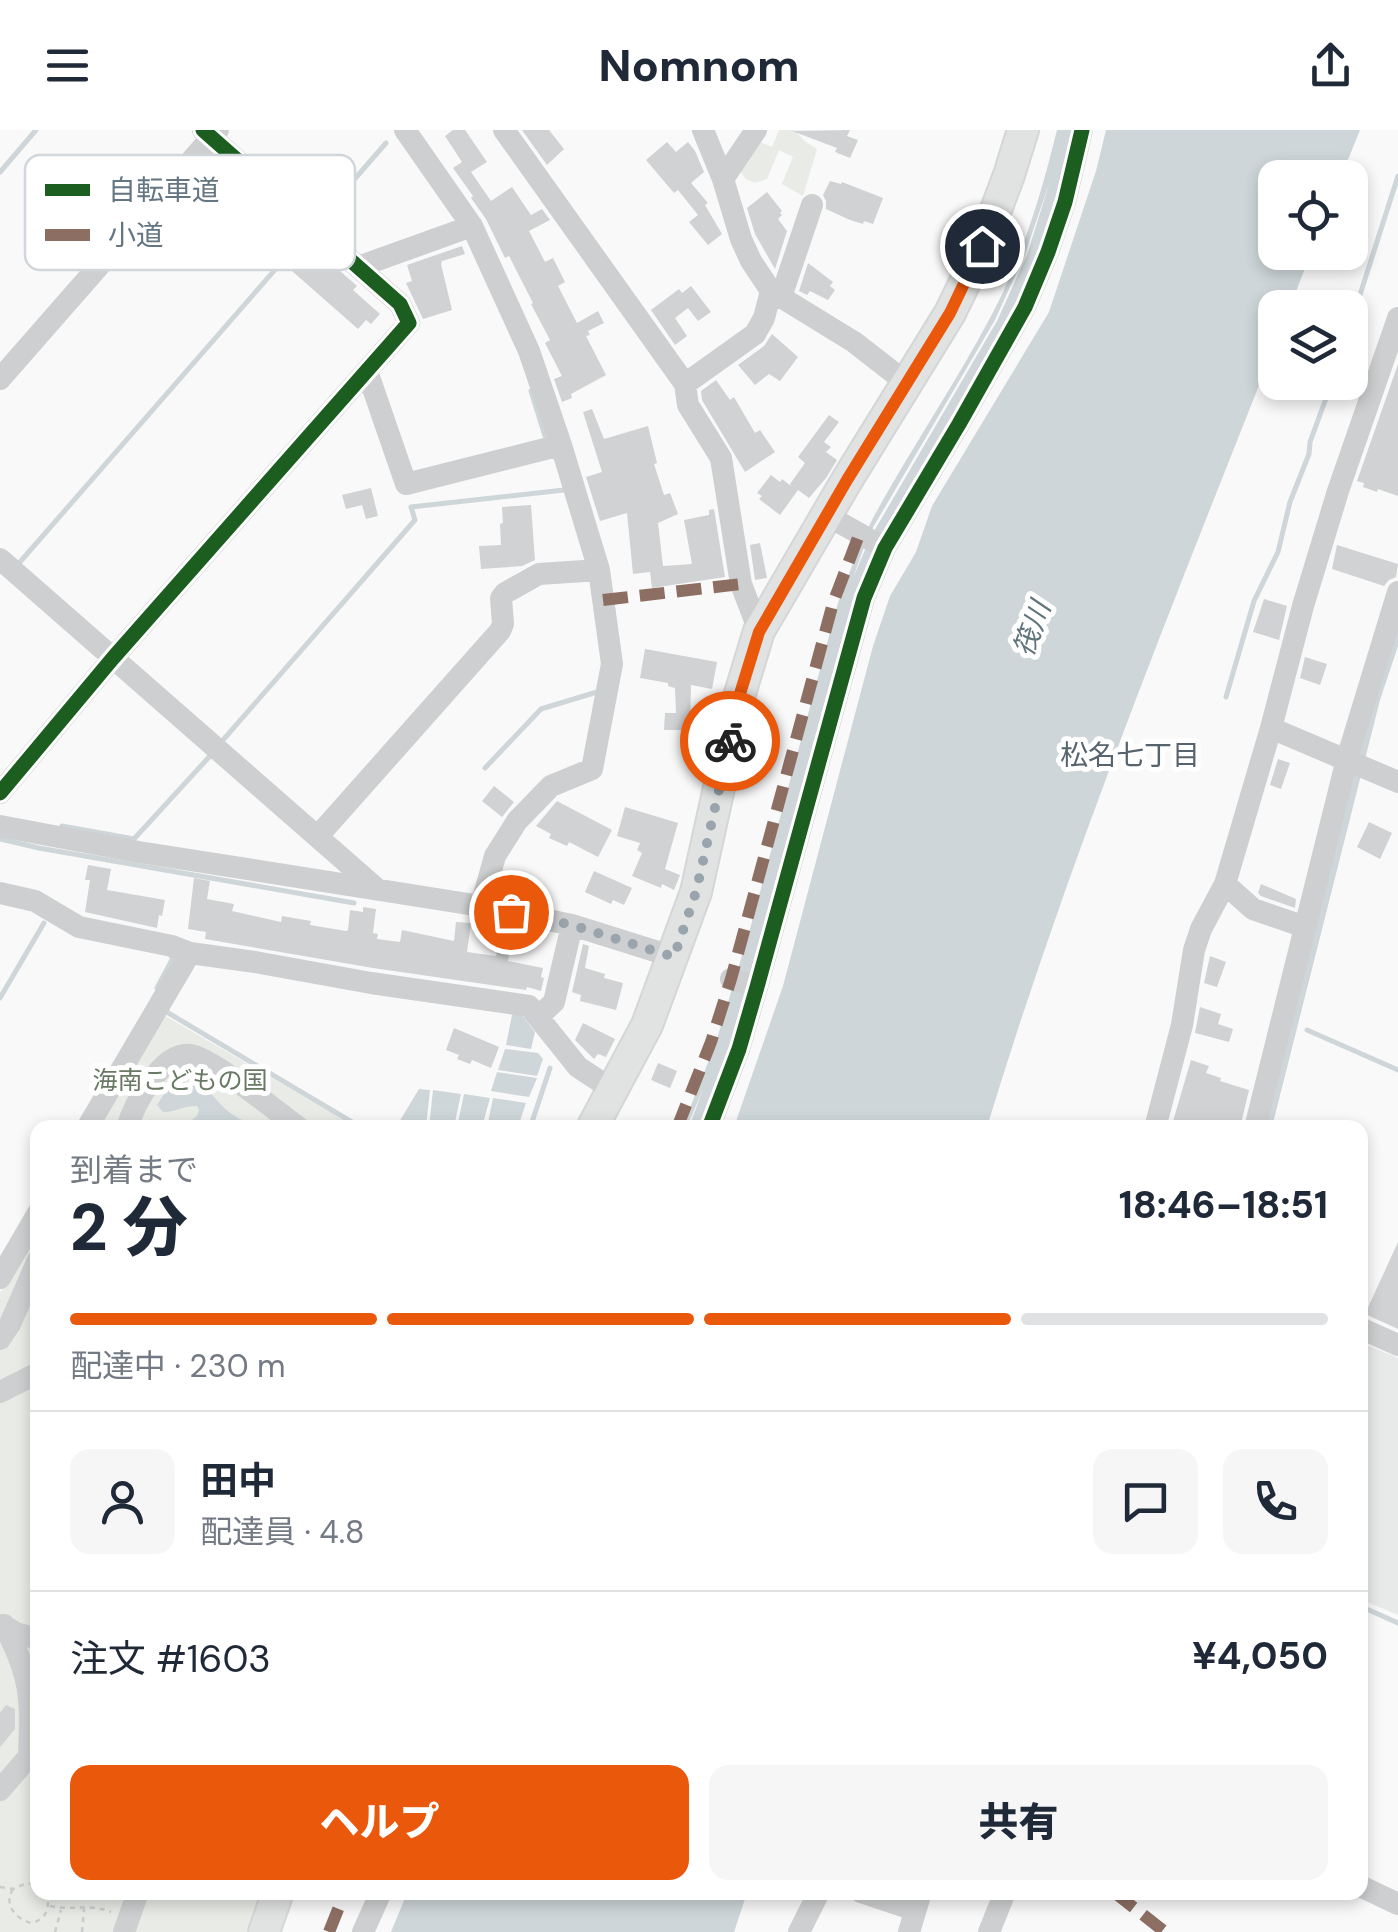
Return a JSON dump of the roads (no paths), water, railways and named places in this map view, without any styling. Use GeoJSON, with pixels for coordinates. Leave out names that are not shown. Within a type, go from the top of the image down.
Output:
{"type":"FeatureCollection","features":[{"type":"Feature","properties":{"kind":"main road"},"geometry":{"type":"LineString","coordinates":[[597,1120],[647,1025],[696,892],[739,697],[759,632],[950,313],[982,246],[1023,130]]}},
{"type":"Feature","properties":{"kind":"main road"},"geometry":{"type":"LineString","coordinates":[[264,1932],[275,1900]]}},
{"type":"Feature","properties":{"kind":"street"},"geometry":{"type":"LineString","coordinates":[[405,130],[472,226],[529,351],[598,570],[612,664],[592,770],[551,786],[517,821],[495,856],[481,906]]}},
{"type":"Feature","properties":{"kind":"street"},"geometry":{"type":"LineString","coordinates":[[504,130],[685,384],[688,405],[722,458],[741,584],[759,632]]}},
{"type":"Feature","properties":{"kind":"street"},"geometry":{"type":"LineString","coordinates":[[703,130],[741,239],[776,294],[854,342],[908,384]]}},
{"type":"Feature","properties":{"kind":"street"},"geometry":{"type":"LineString","coordinates":[[723,179],[756,130]]}},
{"type":"Feature","properties":{"kind":"street"},"geometry":{"type":"LineString","coordinates":[[712,1120],[739,1050],[744,983],[882,547],[958,424],[1024,306],[1065,202],[1082,130]]}},
{"type":"Feature","properties":{"kind":"street"},"geometry":{"type":"LineString","coordinates":[[191,155],[211,132],[236,155]]}},
{"type":"Feature","properties":{"kind":"street"},"geometry":{"type":"LineString","coordinates":[[685,384],[754,334],[776,294],[812,205]]}},
{"type":"Feature","properties":{"kind":"street"},"geometry":{"type":"LineString","coordinates":[[358,267],[472,226]]}},
{"type":"Feature","properties":{"kind":"street"},"geometry":{"type":"LineString","coordinates":[[0,793],[113,658],[409,323],[400,304],[355,264]]}},
{"type":"Feature","properties":{"kind":"street"},"geometry":{"type":"LineString","coordinates":[[0,379],[93,270]]}},
{"type":"Feature","properties":{"kind":"street"},"geometry":{"type":"LineString","coordinates":[[1157,1120],[1182,1025],[1194,950],[1224,884],[1313,574],[1398,318]]}},
{"type":"Feature","properties":{"kind":"street"},"geometry":{"type":"LineString","coordinates":[[367,371],[406,484],[561,444]]}},
{"type":"Feature","properties":{"kind":"street"},"geometry":{"type":"LineString","coordinates":[[826,515],[882,547]]}},
{"type":"Feature","properties":{"kind":"street"},"geometry":{"type":"LineString","coordinates":[[0,558],[377,889]]}},
{"type":"Feature","properties":{"kind":"street"},"geometry":{"type":"LineString","coordinates":[[318,836],[500,631],[501,598],[505,594],[539,574],[598,570]]}},
{"type":"Feature","properties":{"kind":"street"},"geometry":{"type":"LineString","coordinates":[[1257,1120],[1305,927],[1356,763],[1398,592]]}},
{"type":"Feature","properties":{"kind":"street"},"geometry":{"type":"LineString","coordinates":[[1270,728],[1398,782]]}},
{"type":"Feature","properties":{"kind":"street"},"geometry":{"type":"LineString","coordinates":[[0,826],[481,906],[572,925],[674,957]]}},
{"type":"Feature","properties":{"kind":"street"},"geometry":{"type":"LineString","coordinates":[[1224,884],[1253,908],[1305,927]]}},
{"type":"Feature","properties":{"kind":"street"},"geometry":{"type":"LineString","coordinates":[[0,893],[35,901],[79,926],[190,953],[530,1006],[578,1068],[614,1090]]}},
{"type":"Feature","properties":{"kind":"street"},"geometry":{"type":"LineString","coordinates":[[538,1017],[554,1002],[572,925]]}},
{"type":"Feature","properties":{"kind":"street"},"geometry":{"type":"LineString","coordinates":[[92,1120],[190,953]]}},
{"type":"Feature","properties":{"kind":"street"},"geometry":{"type":"LineString","coordinates":[[130,1120],[152,1079],[178,1057],[190,1055],[221,1070],[275,1120]]}},
{"type":"Feature","properties":{"kind":"street"},"geometry":{"type":"LineString","coordinates":[[0,1278],[30,1227]]}},
{"type":"Feature","properties":{"kind":"street"},"geometry":{"type":"LineString","coordinates":[[0,1339],[30,1278]]}},
{"type":"Feature","properties":{"kind":"street"},"geometry":{"type":"LineString","coordinates":[[1368,1332],[1398,1345]]}},
{"type":"Feature","properties":{"kind":"street"},"geometry":{"type":"LineString","coordinates":[[0,1392],[30,1377]]}},
{"type":"Feature","properties":{"kind":"street"},"geometry":{"type":"LineString","coordinates":[[2,1624],[30,1637]]}},
{"type":"Feature","properties":{"kind":"street"},"geometry":{"type":"LineString","coordinates":[[2,1624],[22,1662],[30,1693]]}},
{"type":"Feature","properties":{"kind":"street"},"geometry":{"type":"LineString","coordinates":[[0,1790],[30,1755]]}},
{"type":"Feature","properties":{"kind":"street"},"geometry":{"type":"LineString","coordinates":[[1368,1890],[1398,1904]]}},
{"type":"Feature","properties":{"kind":"street"},"geometry":{"type":"LineString","coordinates":[[119,1923],[133,1900]]}},
{"type":"Feature","properties":{"kind":"street"},"geometry":{"type":"LineString","coordinates":[[363,1932],[377,1900]]}},
{"type":"Feature","properties":{"kind":"street"},"geometry":{"type":"LineString","coordinates":[[799,1932],[816,1900]]}},
{"type":"Feature","properties":{"kind":"street"},"geometry":{"type":"LineString","coordinates":[[883,1900],[915,1912]]}},
{"type":"Feature","properties":{"kind":"street"},"geometry":{"type":"LineString","coordinates":[[990,1932],[1003,1900]]}},
{"type":"Feature","properties":{"kind":"water"},"geometry":{"type":"Polygon","coordinates":[[[1057,130],[1073,130],[1036,257],[1005,326],[878,542],[730,1049],[702,1120],[692,1120],[703,1089],[690,1120],[685,1120],[716,1042],[750,929],[850,570],[873,518],[1001,296],[1030,226],[1057,130]],[[1050,181],[1025,254],[995,320],[868,536],[853,578],[870,538],[997,321],[1027,255],[1050,181]]]}},
{"type":"Feature","properties":{"kind":"water","name":"筏川"},"geometry":{"type":"Polygon","coordinates":[[[1106,130],[1360,130],[1348,160],[1258,160],[1258,270],[1304,270],[1297,290],[1258,290],[1258,388],[1087,831],[989,1120],[736,1120],[783,986],[873,646],[890,596],[916,552],[932,506],[1049,312],[1106,130]]]}},
{"type":"Feature","properties":{"kind":"water"},"geometry":{"type":"Polygon","coordinates":[[[1398,623],[1398,646],[1380,700],[1274,1120],[1267,1120],[1362,740],[1398,623]]]}},
{"type":"Feature","properties":{"kind":"water"},"geometry":{"type":"Polygon","coordinates":[[[512,1015],[522,1015],[535,1032],[531,1049],[506,1045],[512,1015]]]}},
{"type":"Feature","properties":{"kind":"water"},"geometry":{"type":"Polygon","coordinates":[[[505,1049],[538,1053],[543,1059],[537,1076],[498,1070],[505,1049]]]}},
{"type":"Feature","properties":{"kind":"water"},"geometry":{"type":"Polygon","coordinates":[[[497,1072],[537,1078],[529,1097],[491,1091],[497,1072]]]}},
{"type":"Feature","properties":{"kind":"water"},"geometry":{"type":"Polygon","coordinates":[[[184,1082],[194,1084],[242,1120],[192,1120],[197,1116],[197,1106],[163,1112],[157,1105],[166,1091],[184,1082]]]}},
{"type":"Feature","properties":{"kind":"water"},"geometry":{"type":"Polygon","coordinates":[[[419,1089],[430,1090],[427,1120],[400,1120],[419,1089]]]}},
{"type":"Feature","properties":{"kind":"water"},"geometry":{"type":"Polygon","coordinates":[[[433,1090],[461,1094],[455,1120],[430,1120],[433,1090]]]}},
{"type":"Feature","properties":{"kind":"water"},"geometry":{"type":"Polygon","coordinates":[[[464,1094],[490,1098],[484,1120],[458,1120],[464,1094]]]}},
{"type":"Feature","properties":{"kind":"water"},"geometry":{"type":"Polygon","coordinates":[[[493,1098],[526,1103],[520,1120],[488,1120],[493,1098]]]}},
{"type":"Feature","properties":{"kind":"water"},"geometry":{"type":"Polygon","coordinates":[[[404,1900],[745,1900],[734,1932],[391,1932],[404,1900]]]}},
{"type":"Feature","properties":{"kind":"waterway"},"geometry":{"type":"LineString","coordinates":[[0,172],[36,130]]}},
{"type":"Feature","properties":{"kind":"waterway"},"geometry":{"type":"LineString","coordinates":[[355,179],[386,143]]}},
{"type":"Feature","properties":{"kind":"waterway"},"geometry":{"type":"LineString","coordinates":[[1362,290],[1398,176]]}},
{"type":"Feature","properties":{"kind":"waterway"},"geometry":{"type":"LineString","coordinates":[[20,562],[275,270]]}},
{"type":"Feature","properties":{"kind":"waterway"},"geometry":{"type":"LineString","coordinates":[[531,391],[545,436]]}},
{"type":"Feature","properties":{"kind":"waterway"},"geometry":{"type":"LineString","coordinates":[[1226,697],[1254,601],[1278,552],[1290,502],[1325,400]]}},
{"type":"Feature","properties":{"kind":"waterway"},"geometry":{"type":"LineString","coordinates":[[223,740],[415,520],[411,507],[564,490]]}},
{"type":"Feature","properties":{"kind":"waterway"},"geometry":{"type":"LineString","coordinates":[[485,768],[541,709],[597,692]]}},
{"type":"Feature","properties":{"kind":"waterway"},"geometry":{"type":"LineString","coordinates":[[62,826],[134,839],[210,756]]}},
{"type":"Feature","properties":{"kind":"waterway"},"geometry":{"type":"LineString","coordinates":[[0,839],[354,903]]}},
{"type":"Feature","properties":{"kind":"waterway"},"geometry":{"type":"LineString","coordinates":[[0,998],[44,923]]}},
{"type":"Feature","properties":{"kind":"waterway"},"geometry":{"type":"LineString","coordinates":[[157,988],[171,956]]}},
{"type":"Feature","properties":{"kind":"waterway"},"geometry":{"type":"LineString","coordinates":[[165,1011],[349,1120]]}},
{"type":"Feature","properties":{"kind":"waterway"},"geometry":{"type":"LineString","coordinates":[[1307,1030],[1398,1070]]}},
{"type":"Feature","properties":{"kind":"waterway"},"geometry":{"type":"LineString","coordinates":[[533,1120],[550,1068]]}},
{"type":"Feature","properties":{"kind":"waterway"},"geometry":{"type":"LineString","coordinates":[[1368,1610],[1398,1623]]}},
{"type":"Feature","properties":{"kind":"district","name":"松名七丁目"},"geometry":{"type":"Point","coordinates":[1130,755]}},
{"type":"Feature","properties":{"kind":"park label","name":"海南こどもの国"},"geometry":{"type":"Point","coordinates":[180,1080]}}]}
